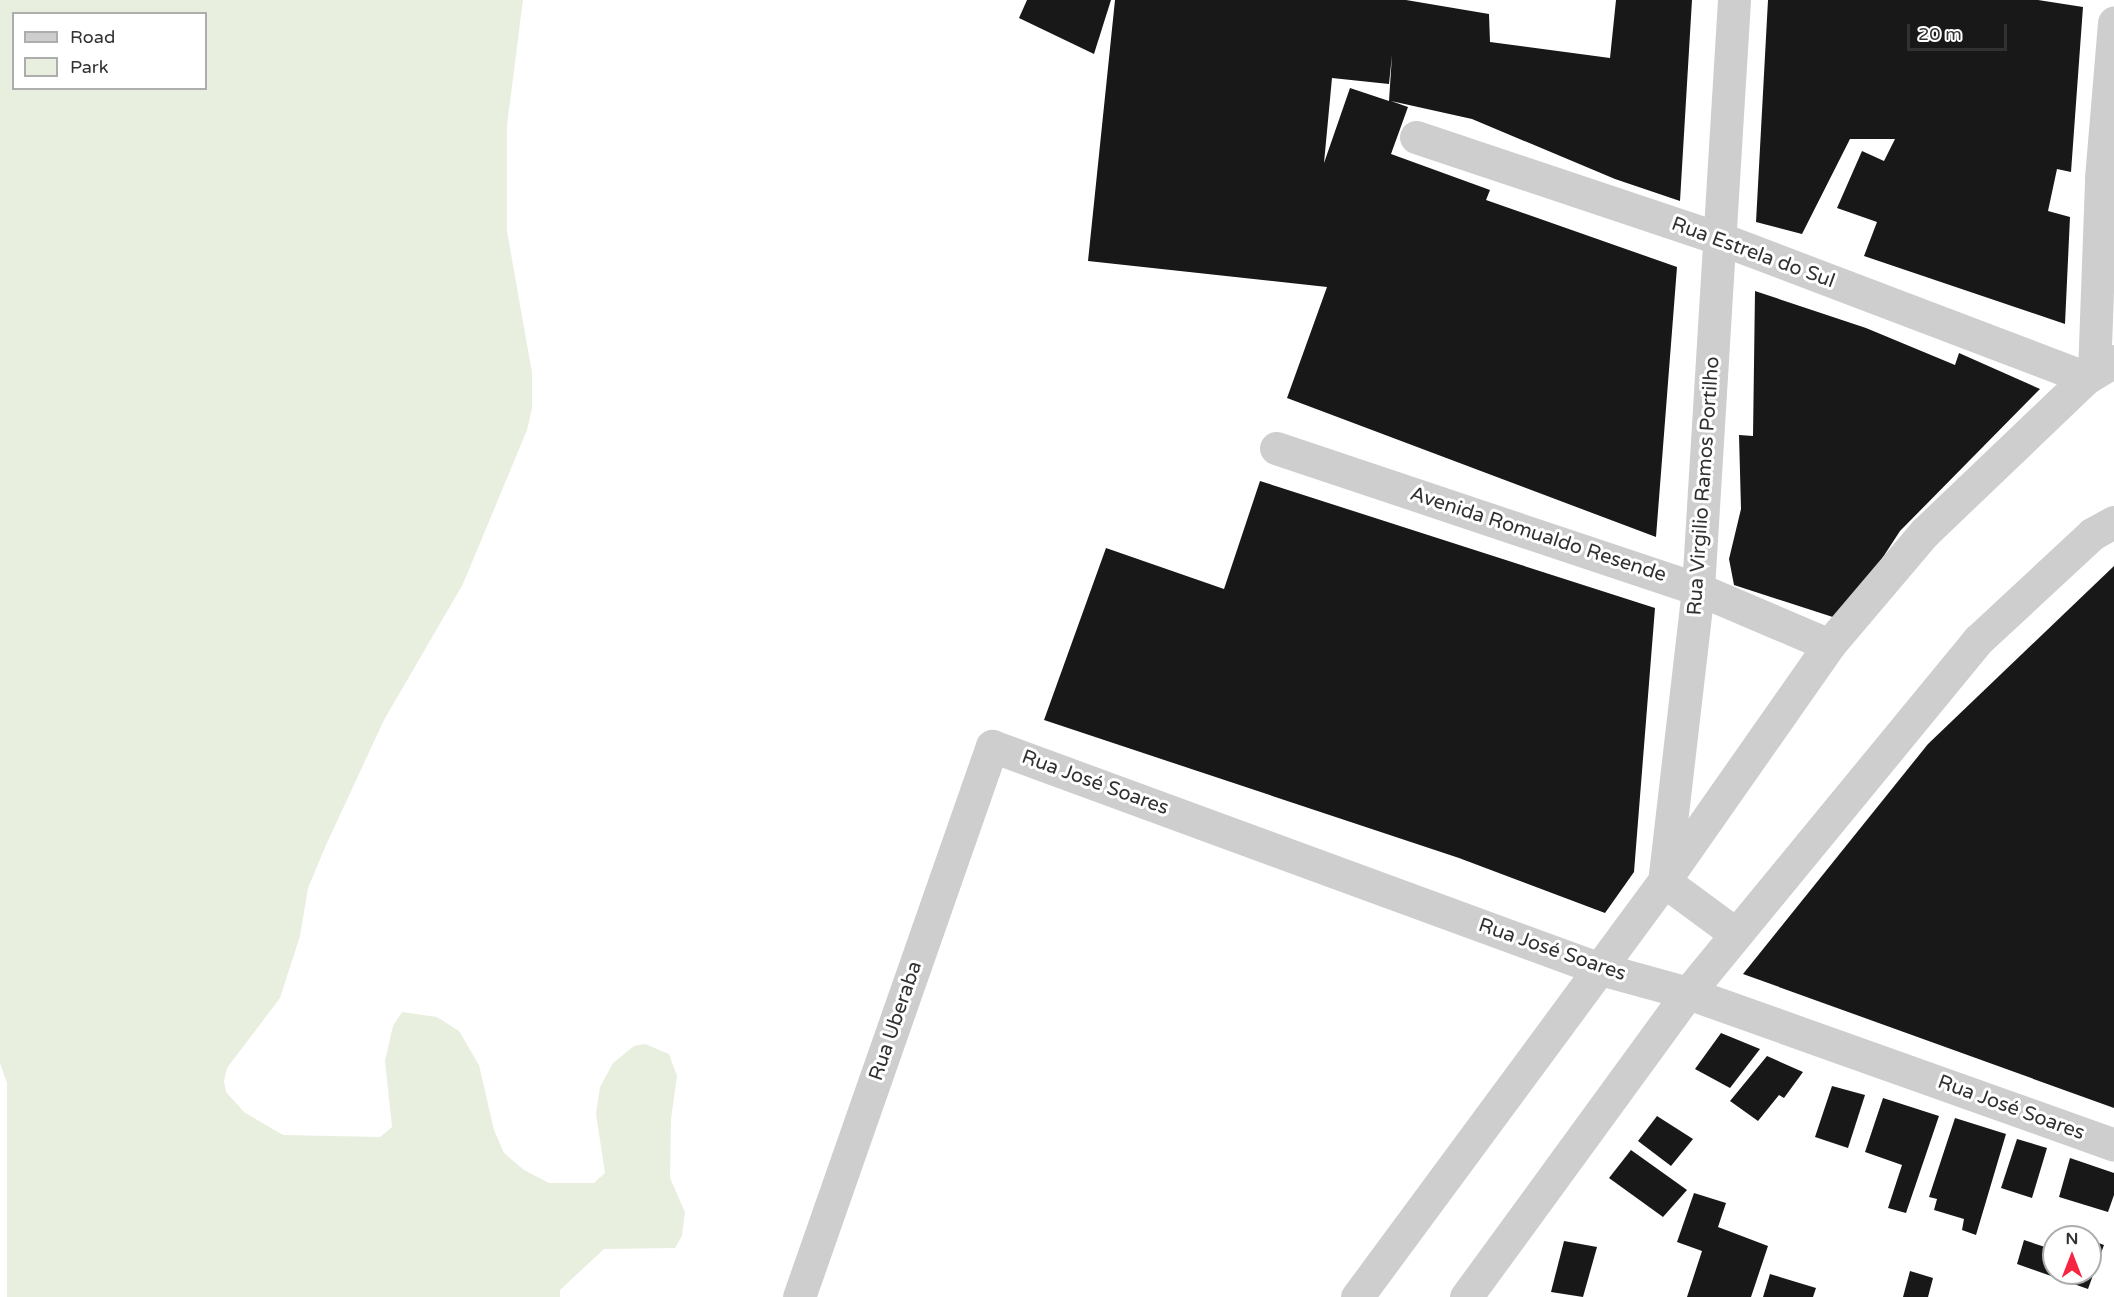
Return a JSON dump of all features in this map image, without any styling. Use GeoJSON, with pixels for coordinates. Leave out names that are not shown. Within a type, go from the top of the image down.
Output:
{"type":"FeatureCollection","features":[{"type":"Feature","properties":{"kind":"street","name":"Rua Virgilio Ramos Portilho"},"geometry":{"type":"LineString","coordinates":[[1664,880],[1698,589],[1734,0]]}},
{"type":"Feature","properties":{"kind":"street"},"geometry":{"type":"LineString","coordinates":[[1357,1297],[1596,968],[1664,880],[1829,645],[1925,532],[2098,371],[2102,178],[2114,23]]}},
{"type":"Feature","properties":{"kind":"street","name":"Rua Estrela do Sul"},"geometry":{"type":"LineString","coordinates":[[1416,137],[1721,239],[2098,371]]}},
{"type":"Feature","properties":{"kind":"street","name":"Avenida Romualdo Resende"},"geometry":{"type":"LineString","coordinates":[[1276,448],[1698,589],[1829,645]]}},
{"type":"Feature","properties":{"kind":"street"},"geometry":{"type":"LineString","coordinates":[[1466,1297],[1688,993],[1978,640],[2092,534],[2114,522]]}},
{"type":"Feature","properties":{"kind":"street","name":"Rua José Soares"},"geometry":{"type":"LineString","coordinates":[[992,746],[1596,968],[1688,993],[2114,1145]]}},
{"type":"Feature","properties":{"kind":"street","name":"Rua Uberaba"},"geometry":{"type":"LineString","coordinates":[[799,1297],[992,746]]}},
{"type":"Feature","properties":{"kind":"street"},"geometry":{"type":"LineString","coordinates":[[1664,880],[1736,934]]}},
{"type":"Feature","properties":{"kind":"green space"},"geometry":{"type":"Polygon","coordinates":[[[0,0],[523,0],[507,125],[507,231],[532,373],[532,408],[527,430],[463,584],[384,720],[326,845],[308,888],[300,936],[280,998],[227,1068],[224,1081],[226,1092],[244,1112],[283,1135],[380,1137],[392,1127],[385,1061],[393,1026],[402,1012],[437,1017],[459,1031],[479,1065],[494,1130],[504,1153],[524,1170],[549,1183],[594,1183],[605,1173],[596,1114],[600,1087],[613,1063],[634,1046],[645,1044],[669,1054],[677,1076],[671,1119],[670,1178],[685,1212],[682,1236],[675,1248],[604,1249],[560,1290],[560,1297],[7,1297],[7,1083],[0,1063],[0,0]]]}},
{"type":"Feature","properties":{"kind":"building"},"geometry":{"type":"Polygon","coordinates":[[[1027,0],[1111,0],[1094,54],[1019,18],[1027,0]]]}},
{"type":"Feature","properties":{"kind":"building"},"geometry":{"type":"Polygon","coordinates":[[[1115,0],[1406,0],[1489,14],[1490,42],[1610,58],[1616,0],[1692,0],[1680,201],[1615,179],[1472,119],[1391,101],[1408,107],[1391,154],[1490,190],[1486,200],[1677,267],[1656,537],[1287,398],[1327,287],[1088,261],[1115,0]],[[1392,55],[1389,84],[1332,78],[1324,163],[1350,88],[1389,101],[1392,55]]]}},
{"type":"Feature","properties":{"kind":"building"},"geometry":{"type":"Polygon","coordinates":[[[1768,0],[2038,0],[2083,7],[2071,172],[2057,169],[2048,211],[2070,217],[2065,324],[1864,256],[1877,222],[1837,208],[1862,151],[1884,161],[1895,139],[1850,139],[1802,234],[1756,222],[1768,0]]]}},
{"type":"Feature","properties":{"kind":"building"},"geometry":{"type":"Polygon","coordinates":[[[1755,291],[1866,328],[1955,365],[1959,353],[2040,389],[1900,531],[1842,620],[1734,585],[1729,559],[1741,509],[1739,435],[1753,436],[1755,291]]]}},
{"type":"Feature","properties":{"kind":"building"},"geometry":{"type":"Polygon","coordinates":[[[1260,481],[1655,608],[1634,872],[1605,913],[1459,858],[1044,720],[1106,548],[1224,589],[1260,481]]]}},
{"type":"Feature","properties":{"kind":"building"},"geometry":{"type":"Polygon","coordinates":[[[2114,566],[2114,1108],[1743,974],[1928,744],[2114,566]]]}},
{"type":"Feature","properties":{"kind":"building"},"geometry":{"type":"Polygon","coordinates":[[[1721,1033],[1760,1049],[1730,1088],[1695,1069],[1721,1033]]]}},
{"type":"Feature","properties":{"kind":"building"},"geometry":{"type":"Polygon","coordinates":[[[1767,1056],[1803,1072],[1784,1098],[1779,1095],[1758,1121],[1730,1101],[1767,1056]]]}},
{"type":"Feature","properties":{"kind":"building"},"geometry":{"type":"Polygon","coordinates":[[[1832,1086],[1865,1095],[1848,1148],[1815,1137],[1832,1086]]]}},
{"type":"Feature","properties":{"kind":"building"},"geometry":{"type":"Polygon","coordinates":[[[1883,1098],[1939,1116],[1906,1213],[1888,1208],[1902,1165],[1865,1152],[1883,1098]]]}},
{"type":"Feature","properties":{"kind":"building"},"geometry":{"type":"Polygon","coordinates":[[[1657,1116],[1693,1139],[1671,1166],[1638,1141],[1657,1116]]]}},
{"type":"Feature","properties":{"kind":"building"},"geometry":{"type":"Polygon","coordinates":[[[1955,1118],[2006,1134],[1976,1235],[1962,1230],[1964,1219],[1934,1210],[1937,1199],[1929,1197],[1955,1118]]]}},
{"type":"Feature","properties":{"kind":"building"},"geometry":{"type":"Polygon","coordinates":[[[2017,1139],[2047,1148],[2032,1198],[2001,1188],[2017,1139]]]}},
{"type":"Feature","properties":{"kind":"building"},"geometry":{"type":"Polygon","coordinates":[[[1631,1150],[1687,1190],[1663,1217],[1609,1178],[1631,1150]]]}},
{"type":"Feature","properties":{"kind":"building"},"geometry":{"type":"Polygon","coordinates":[[[2070,1158],[2114,1173],[2114,1195],[2108,1212],[2059,1197],[2070,1158]]]}},
{"type":"Feature","properties":{"kind":"building"},"geometry":{"type":"Polygon","coordinates":[[[1694,1193],[1726,1203],[1718,1227],[1768,1246],[1751,1297],[1687,1297],[1702,1251],[1677,1242],[1694,1193]]]}},
{"type":"Feature","properties":{"kind":"building"},"geometry":{"type":"Polygon","coordinates":[[[2024,1240],[2042,1246],[2042,1273],[2017,1264],[2024,1240]]]}},
{"type":"Feature","properties":{"kind":"building"},"geometry":{"type":"Polygon","coordinates":[[[1564,1241],[1597,1247],[1583,1297],[1551,1292],[1564,1241]]]}},
{"type":"Feature","properties":{"kind":"building"},"geometry":{"type":"Polygon","coordinates":[[[1910,1271],[1933,1278],[1928,1297],[1903,1297],[1910,1271]]]}},
{"type":"Feature","properties":{"kind":"building"},"geometry":{"type":"Polygon","coordinates":[[[1770,1274],[1816,1288],[1813,1297],[1763,1297],[1770,1274]]]}},
{"type":"Feature","properties":{"kind":"building"},"geometry":{"type":"Polygon","coordinates":[[[2077,1285],[2089,1285],[2088,1289],[2077,1285]]]}}]}
